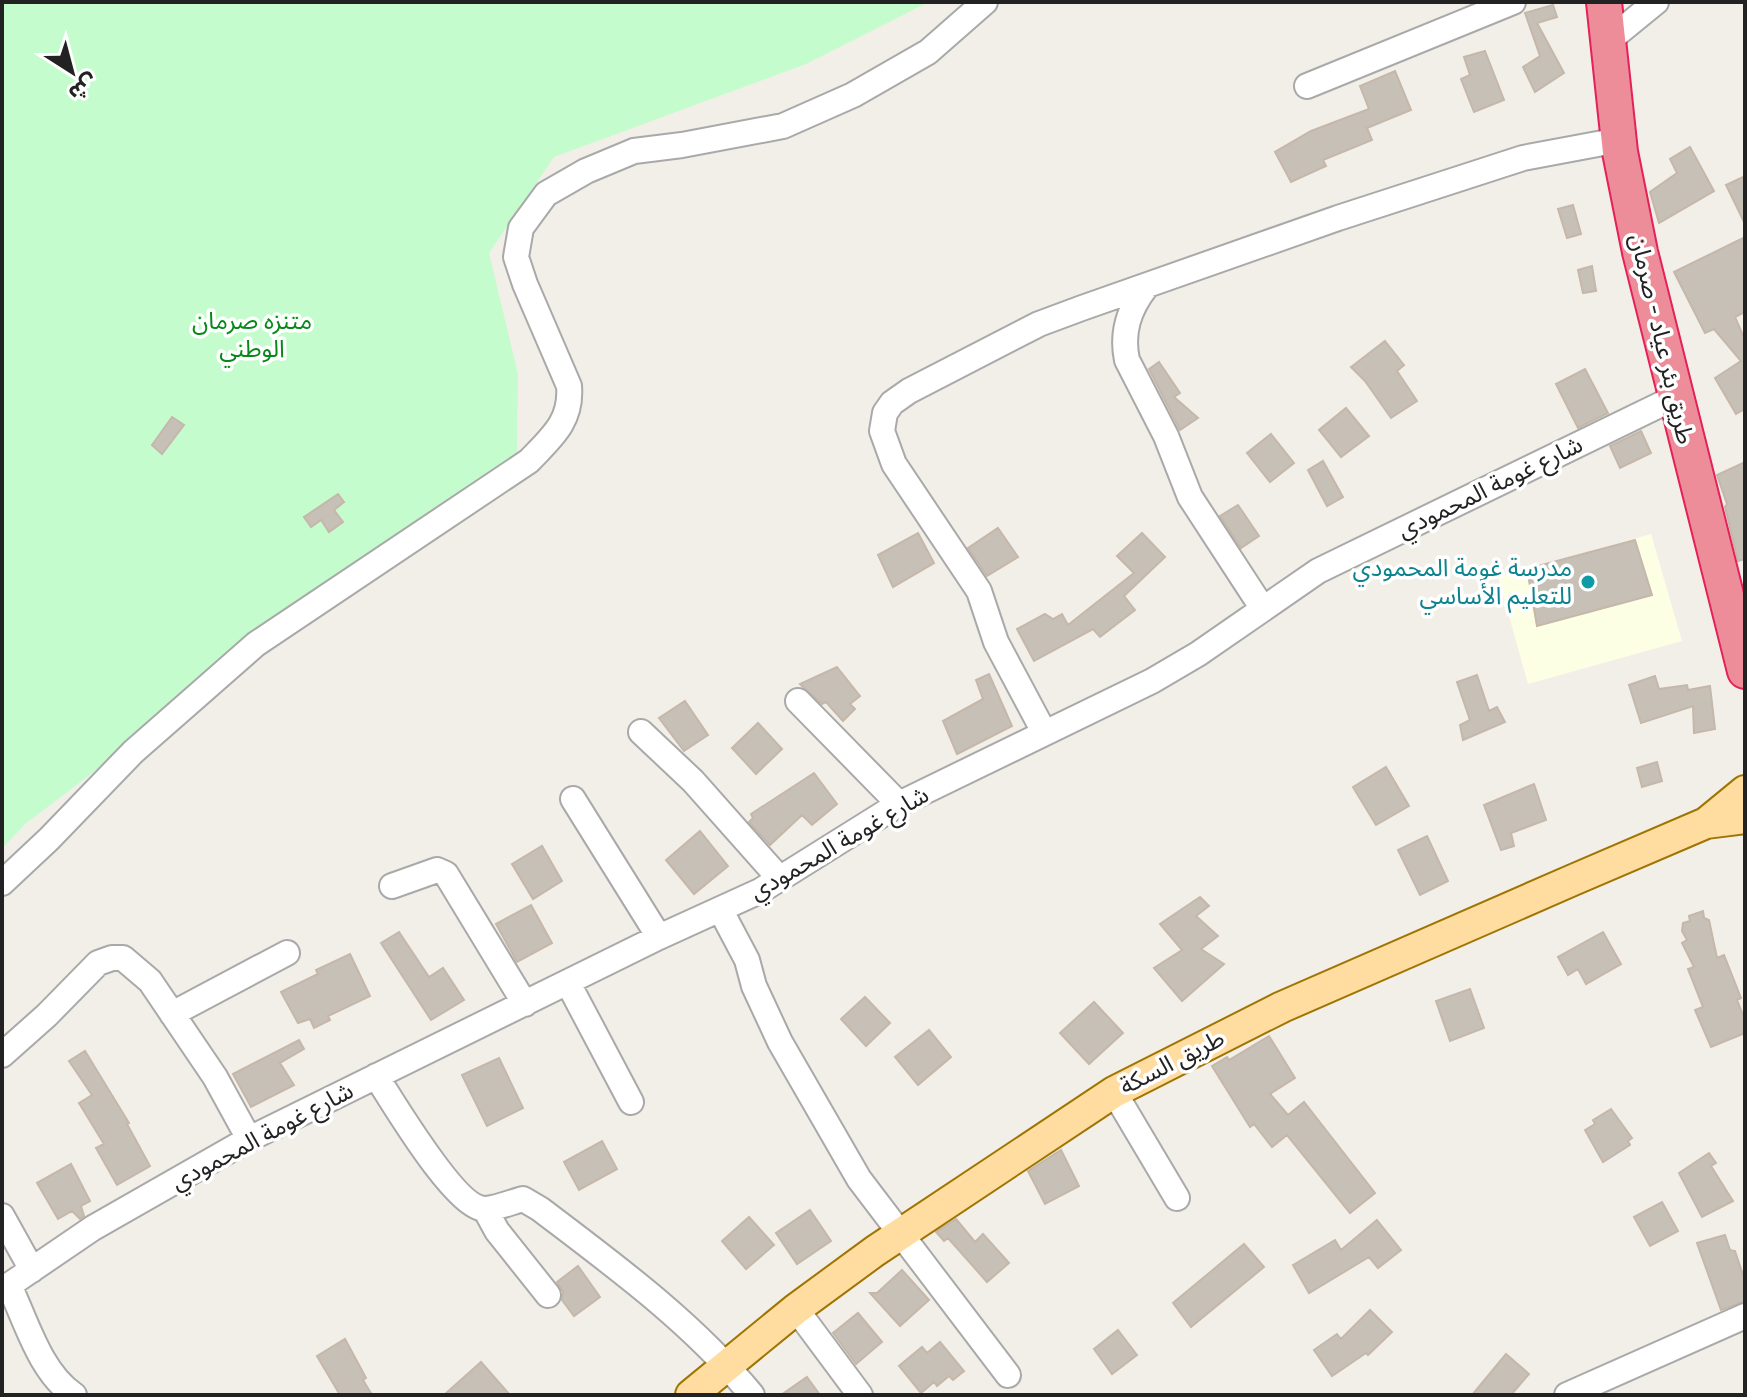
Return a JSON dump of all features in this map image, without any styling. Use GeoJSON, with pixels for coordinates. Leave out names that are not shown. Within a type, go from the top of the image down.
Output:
{"type":"FeatureCollection","features":[{"type":"Feature","properties":{"kind":"highway","name":"طريق بئر عياد - صرمان"},"geometry":{"type":"LineString","coordinates":[[1604,2],[1619,140],[1640,252],[1676,397],[1740,625],[1745,671]]}},
{"type":"Feature","properties":{"kind":"main road","name":"طريق السكة"},"geometry":{"type":"LineString","coordinates":[[691,1395],[796,1309],[899,1234],[1114,1092],[1282,1007],[1706,823],[1745,791]]}},
{"type":"Feature","properties":{"kind":"main road","name":"طريق السكة"},"geometry":{"type":"LineString","coordinates":[[1706,823],[1745,818]]}},
{"type":"Feature","properties":{"kind":"street"},"geometry":{"type":"LineString","coordinates":[[2,883],[133,752],[256,644],[529,461],[557,432],[571,404],[569,386],[516,257],[521,228],[546,194],[586,171],[634,151],[783,126],[811,114],[853,95],[928,52],[985,2]]}},
{"type":"Feature","properties":{"kind":"street"},"geometry":{"type":"LineString","coordinates":[[1307,86],[1513,2]]}},
{"type":"Feature","properties":{"kind":"street"},"geometry":{"type":"LineString","coordinates":[[1607,42],[1656,2]]}},
{"type":"Feature","properties":{"kind":"street"},"geometry":{"type":"LineString","coordinates":[[1044,732],[996,642],[979,591],[894,464],[882,431],[885,413],[900,396],[1039,324],[1338,218],[1523,158],[1619,140]]}},
{"type":"Feature","properties":{"kind":"street"},"geometry":{"type":"LineString","coordinates":[[1146,287],[1135,302],[1128,320],[1124,347],[1127,360],[1166,436],[1190,497],[1263,609]]}},
{"type":"Feature","properties":{"kind":"street","name":"شارع غومة المحمودي"},"geometry":{"type":"LineString","coordinates":[[6,1288],[93,1228],[249,1139],[659,937],[760,891],[899,804],[1152,681],[1318,571],[1676,397]]}},
{"type":"Feature","properties":{"kind":"street"},"geometry":{"type":"LineString","coordinates":[[798,701],[899,804]]}},
{"type":"Feature","properties":{"kind":"street"},"geometry":{"type":"LineString","coordinates":[[641,732],[693,781],[780,879]]}},
{"type":"Feature","properties":{"kind":"street"},"geometry":{"type":"LineString","coordinates":[[573,799],[659,937]]}},
{"type":"Feature","properties":{"kind":"street"},"geometry":{"type":"LineString","coordinates":[[392,886],[437,870],[446,874],[525,1004]]}},
{"type":"Feature","properties":{"kind":"street"},"geometry":{"type":"LineString","coordinates":[[720,909],[747,960],[754,986],[780,1042],[859,1179],[1008,1375]]}},
{"type":"Feature","properties":{"kind":"street"},"geometry":{"type":"LineString","coordinates":[[172,1014],[287,953]]}},
{"type":"Feature","properties":{"kind":"street"},"geometry":{"type":"LineString","coordinates":[[2,1055],[98,963],[123,958],[150,981],[215,1077],[249,1139]]}},
{"type":"Feature","properties":{"kind":"street"},"geometry":{"type":"LineString","coordinates":[[568,983],[631,1102]]}},
{"type":"Feature","properties":{"kind":"street"},"geometry":{"type":"LineString","coordinates":[[376,1076],[433,1163],[470,1203],[485,1209],[523,1199],[540,1209],[659,1301],[727,1365],[752,1395]]}},
{"type":"Feature","properties":{"kind":"street"},"geometry":{"type":"LineString","coordinates":[[1114,1092],[1177,1198]]}},
{"type":"Feature","properties":{"kind":"street"},"geometry":{"type":"LineString","coordinates":[[485,1209],[497,1231],[548,1295]]}},
{"type":"Feature","properties":{"kind":"street"},"geometry":{"type":"LineString","coordinates":[[2,1216],[32,1270]]}},
{"type":"Feature","properties":{"kind":"street"},"geometry":{"type":"LineString","coordinates":[[6,1288],[41,1354],[62,1387],[74,1395]]}},
{"type":"Feature","properties":{"kind":"street"},"geometry":{"type":"LineString","coordinates":[[796,1309],[860,1395]]}},
{"type":"Feature","properties":{"kind":"street"},"geometry":{"type":"LineString","coordinates":[[1567,1395],[1745,1316]]}},
{"type":"Feature","properties":{"kind":"shaded area"},"geometry":{"type":"Polygon","coordinates":[[[1651,534],[1682,641],[1528,684],[1498,577],[1651,534]]]}},
{"type":"Feature","properties":{"kind":"green space","name":"متنزه صرمان الوطني"},"geometry":{"type":"Polygon","coordinates":[[[2,2],[929,2],[806,64],[554,157],[489,253],[518,374],[517,452],[25,824],[2,849],[2,2]]]}},
{"type":"Feature","properties":{"kind":"building"},"geometry":{"type":"Polygon","coordinates":[[[1553,5],[1557,17],[1537,23],[1564,73],[1535,92],[1523,67],[1540,56],[1525,13],[1553,5]]]}},
{"type":"Feature","properties":{"kind":"building"},"geometry":{"type":"Polygon","coordinates":[[[1485,51],[1504,100],[1474,112],[1461,79],[1470,75],[1464,57],[1485,51]]]}},
{"type":"Feature","properties":{"kind":"building"},"geometry":{"type":"Polygon","coordinates":[[[1395,71],[1411,110],[1367,128],[1372,140],[1323,160],[1326,166],[1291,182],[1275,152],[1311,131],[1369,109],[1360,86],[1395,71]]]}},
{"type":"Feature","properties":{"kind":"building"},"geometry":{"type":"Polygon","coordinates":[[[1690,147],[1714,191],[1659,223],[1650,192],[1677,173],[1670,159],[1690,147]]]}},
{"type":"Feature","properties":{"kind":"building"},"geometry":{"type":"Polygon","coordinates":[[[1745,176],[1745,224],[1726,185],[1745,176]]]}},
{"type":"Feature","properties":{"kind":"building"},"geometry":{"type":"Polygon","coordinates":[[[1573,205],[1581,234],[1567,238],[1558,209],[1573,205]]]}},
{"type":"Feature","properties":{"kind":"building"},"geometry":{"type":"Polygon","coordinates":[[[1745,237],[1745,312],[1735,317],[1745,340],[1745,409],[1736,414],[1715,378],[1741,361],[1714,329],[1705,333],[1674,272],[1745,237]]]}},
{"type":"Feature","properties":{"kind":"building"},"geometry":{"type":"Polygon","coordinates":[[[1592,266],[1596,291],[1583,293],[1578,270],[1592,266]]]}},
{"type":"Feature","properties":{"kind":"building"},"geometry":{"type":"Polygon","coordinates":[[[1385,341],[1404,365],[1397,371],[1417,401],[1391,418],[1351,367],[1385,341]]]}},
{"type":"Feature","properties":{"kind":"building"},"geometry":{"type":"Polygon","coordinates":[[[1159,362],[1180,393],[1174,397],[1198,418],[1180,430],[1149,369],[1159,362]]]}},
{"type":"Feature","properties":{"kind":"building"},"geometry":{"type":"Polygon","coordinates":[[[1585,369],[1608,413],[1578,428],[1556,384],[1585,369]]]}},
{"type":"Feature","properties":{"kind":"building"},"geometry":{"type":"Polygon","coordinates":[[[1346,408],[1369,436],[1341,457],[1319,430],[1346,408]]]}},
{"type":"Feature","properties":{"kind":"building"},"geometry":{"type":"Polygon","coordinates":[[[172,417],[184,425],[162,454],[152,445],[172,417]]]}},
{"type":"Feature","properties":{"kind":"building"},"geometry":{"type":"Polygon","coordinates":[[[1641,431],[1651,453],[1620,468],[1610,446],[1641,431]]]}},
{"type":"Feature","properties":{"kind":"building"},"geometry":{"type":"Polygon","coordinates":[[[1271,434],[1294,463],[1270,482],[1247,453],[1271,434]]]}},
{"type":"Feature","properties":{"kind":"building"},"geometry":{"type":"Polygon","coordinates":[[[1323,461],[1343,497],[1327,506],[1308,470],[1323,461]]]}},
{"type":"Feature","properties":{"kind":"building"},"geometry":{"type":"Polygon","coordinates":[[[1745,462],[1745,559],[1738,561],[1725,507],[1727,504],[1717,475],[1745,462]]]}},
{"type":"Feature","properties":{"kind":"building"},"geometry":{"type":"Polygon","coordinates":[[[338,494],[344,502],[334,510],[343,522],[329,532],[321,520],[311,527],[304,517],[338,494]]]}},
{"type":"Feature","properties":{"kind":"building"},"geometry":{"type":"Polygon","coordinates":[[[1238,505],[1259,536],[1241,548],[1220,516],[1238,505]]]}},
{"type":"Feature","properties":{"kind":"building"},"geometry":{"type":"Polygon","coordinates":[[[998,528],[1018,557],[987,576],[968,548],[998,528]]]}},
{"type":"Feature","properties":{"kind":"building"},"geometry":{"type":"Polygon","coordinates":[[[918,533],[934,563],[893,587],[878,555],[918,533]]]}},
{"type":"Feature","properties":{"kind":"building"},"geometry":{"type":"Polygon","coordinates":[[[1142,533],[1165,557],[1124,596],[1135,610],[1100,637],[1093,629],[1034,661],[1017,629],[1045,614],[1053,619],[1062,614],[1068,625],[1134,573],[1117,556],[1142,533]]]}},
{"type":"Feature","properties":{"kind":"building","name":"مدرسة غومة المحمودي للتعليم الأساسي"},"geometry":{"type":"Polygon","coordinates":[[[1635,540],[1652,595],[1537,626],[1527,569],[1635,540]]]}},
{"type":"Feature","properties":{"kind":"building"},"geometry":{"type":"Polygon","coordinates":[[[837,667],[860,696],[850,704],[855,709],[843,721],[826,702],[822,704],[800,684],[837,667]]]}},
{"type":"Feature","properties":{"kind":"building"},"geometry":{"type":"Polygon","coordinates":[[[989,674],[1012,726],[957,754],[943,721],[983,699],[976,680],[989,674]]]}},
{"type":"Feature","properties":{"kind":"building"},"geometry":{"type":"Polygon","coordinates":[[[1477,675],[1489,711],[1497,707],[1505,722],[1463,740],[1460,725],[1470,720],[1457,682],[1477,675]]]}},
{"type":"Feature","properties":{"kind":"building"},"geometry":{"type":"Polygon","coordinates":[[[1655,676],[1659,689],[1687,685],[1688,690],[1710,686],[1715,729],[1694,733],[1693,706],[1641,723],[1629,685],[1655,676]]]}},
{"type":"Feature","properties":{"kind":"building"},"geometry":{"type":"Polygon","coordinates":[[[685,701],[708,735],[684,751],[659,718],[685,701]]]}},
{"type":"Feature","properties":{"kind":"building"},"geometry":{"type":"Polygon","coordinates":[[[758,723],[782,749],[756,774],[732,748],[758,723]]]}},
{"type":"Feature","properties":{"kind":"building"},"geometry":{"type":"Polygon","coordinates":[[[1657,762],[1662,781],[1642,787],[1637,768],[1657,762]]]}},
{"type":"Feature","properties":{"kind":"building"},"geometry":{"type":"Polygon","coordinates":[[[1386,767],[1409,806],[1376,825],[1353,787],[1386,767]]]}},
{"type":"Feature","properties":{"kind":"building"},"geometry":{"type":"Polygon","coordinates":[[[814,773],[837,804],[812,825],[802,815],[770,845],[749,822],[753,818],[751,814],[814,773]]]}},
{"type":"Feature","properties":{"kind":"building"},"geometry":{"type":"Polygon","coordinates":[[[1534,784],[1546,820],[1511,833],[1514,846],[1501,850],[1484,805],[1534,784]]]}},
{"type":"Feature","properties":{"kind":"building"},"geometry":{"type":"Polygon","coordinates":[[[700,831],[728,866],[694,894],[666,860],[700,831]]]}},
{"type":"Feature","properties":{"kind":"building"},"geometry":{"type":"Polygon","coordinates":[[[1427,836],[1448,881],[1420,895],[1398,850],[1427,836]]]}},
{"type":"Feature","properties":{"kind":"building"},"geometry":{"type":"Polygon","coordinates":[[[542,846],[562,881],[533,899],[512,864],[542,846]]]}},
{"type":"Feature","properties":{"kind":"building"},"geometry":{"type":"Polygon","coordinates":[[[1200,897],[1209,906],[1196,916],[1218,936],[1201,949],[1224,964],[1182,1001],[1154,968],[1182,950],[1160,924],[1200,897]]]}},
{"type":"Feature","properties":{"kind":"building"},"geometry":{"type":"Polygon","coordinates":[[[531,905],[552,943],[517,962],[496,924],[531,905]]]}},
{"type":"Feature","properties":{"kind":"building"},"geometry":{"type":"Polygon","coordinates":[[[1703,911],[1704,918],[1709,920],[1717,958],[1724,955],[1741,998],[1737,1000],[1745,1020],[1745,1033],[1711,1047],[1695,1010],[1703,1007],[1688,969],[1694,967],[1682,943],[1687,940],[1682,931],[1683,923],[1690,921],[1689,916],[1703,911]]]}},
{"type":"Feature","properties":{"kind":"building"},"geometry":{"type":"Polygon","coordinates":[[[399,932],[429,977],[443,968],[464,1000],[431,1020],[381,943],[399,932]]]}},
{"type":"Feature","properties":{"kind":"building"},"geometry":{"type":"Polygon","coordinates":[[[1603,932],[1621,964],[1586,984],[1578,969],[1568,975],[1558,957],[1603,932]]]}},
{"type":"Feature","properties":{"kind":"building"},"geometry":{"type":"Polygon","coordinates":[[[350,954],[370,996],[328,1016],[330,1020],[314,1028],[310,1019],[298,1023],[281,992],[350,954]]]}},
{"type":"Feature","properties":{"kind":"building"},"geometry":{"type":"Polygon","coordinates":[[[1470,989],[1484,1028],[1450,1041],[1436,1001],[1470,989]]]}},
{"type":"Feature","properties":{"kind":"building"},"geometry":{"type":"Polygon","coordinates":[[[865,997],[890,1023],[866,1046],[841,1019],[865,997]]]}},
{"type":"Feature","properties":{"kind":"building"},"geometry":{"type":"Polygon","coordinates":[[[1094,1002],[1123,1033],[1089,1064],[1060,1033],[1094,1002]]]}},
{"type":"Feature","properties":{"kind":"building"},"geometry":{"type":"Polygon","coordinates":[[[929,1030],[951,1057],[918,1085],[895,1057],[929,1030]]]}},
{"type":"Feature","properties":{"kind":"building"},"geometry":{"type":"Polygon","coordinates":[[[1269,1036],[1295,1078],[1270,1094],[1288,1115],[1304,1102],[1375,1193],[1350,1213],[1287,1135],[1272,1147],[1254,1124],[1250,1127],[1212,1066],[1227,1057],[1229,1060],[1269,1036]]]}},
{"type":"Feature","properties":{"kind":"building"},"geometry":{"type":"Polygon","coordinates":[[[299,1040],[304,1049],[280,1063],[294,1085],[251,1107],[233,1074],[299,1040]]]}},
{"type":"Feature","properties":{"kind":"building"},"geometry":{"type":"Polygon","coordinates":[[[85,1051],[129,1123],[150,1166],[117,1185],[96,1148],[104,1144],[79,1103],[92,1095],[69,1061],[85,1051]]]}},
{"type":"Feature","properties":{"kind":"building"},"geometry":{"type":"Polygon","coordinates":[[[499,1058],[523,1108],[487,1126],[462,1075],[499,1058]]]}},
{"type":"Feature","properties":{"kind":"building"},"geometry":{"type":"Polygon","coordinates":[[[1611,1109],[1632,1138],[1628,1141],[1630,1145],[1603,1162],[1585,1130],[1595,1124],[1593,1120],[1611,1109]]]}},
{"type":"Feature","properties":{"kind":"building"},"geometry":{"type":"Polygon","coordinates":[[[602,1141],[617,1169],[579,1190],[564,1162],[602,1141]]]}},
{"type":"Feature","properties":{"kind":"building"},"geometry":{"type":"Polygon","coordinates":[[[1061,1150],[1079,1186],[1045,1204],[1028,1171],[1061,1150]]]}},
{"type":"Feature","properties":{"kind":"building"},"geometry":{"type":"Polygon","coordinates":[[[1709,1153],[1716,1163],[1711,1166],[1733,1201],[1702,1217],[1679,1173],[1709,1153]]]}},
{"type":"Feature","properties":{"kind":"building"},"geometry":{"type":"Polygon","coordinates":[[[71,1164],[90,1201],[81,1206],[84,1216],[80,1219],[72,1211],[58,1219],[37,1183],[71,1164]]]}},
{"type":"Feature","properties":{"kind":"building"},"geometry":{"type":"Polygon","coordinates":[[[1662,1202],[1678,1231],[1650,1246],[1634,1217],[1662,1202]]]}},
{"type":"Feature","properties":{"kind":"building"},"geometry":{"type":"Polygon","coordinates":[[[810,1210],[831,1241],[797,1264],[776,1233],[810,1210]]]}},
{"type":"Feature","properties":{"kind":"building"},"geometry":{"type":"Polygon","coordinates":[[[749,1217],[774,1245],[746,1269],[722,1241],[749,1217]]]}},
{"type":"Feature","properties":{"kind":"building"},"geometry":{"type":"Polygon","coordinates":[[[956,1219],[975,1242],[983,1234],[1009,1263],[987,1282],[948,1238],[944,1241],[936,1232],[956,1219]]]}},
{"type":"Feature","properties":{"kind":"building"},"geometry":{"type":"Polygon","coordinates":[[[1377,1220],[1401,1250],[1378,1268],[1369,1257],[1309,1293],[1293,1265],[1335,1240],[1341,1250],[1377,1220]]]}},
{"type":"Feature","properties":{"kind":"building"},"geometry":{"type":"Polygon","coordinates":[[[1725,1235],[1730,1250],[1735,1251],[1745,1281],[1745,1301],[1721,1310],[1697,1243],[1725,1235]]]}},
{"type":"Feature","properties":{"kind":"building"},"geometry":{"type":"Polygon","coordinates":[[[1244,1244],[1264,1267],[1191,1327],[1173,1303],[1244,1244]]]}},
{"type":"Feature","properties":{"kind":"building"},"geometry":{"type":"Polygon","coordinates":[[[578,1266],[600,1297],[574,1316],[562,1300],[563,1292],[557,1282],[578,1266]]]}},
{"type":"Feature","properties":{"kind":"building"},"geometry":{"type":"Polygon","coordinates":[[[902,1270],[929,1300],[900,1326],[870,1293],[877,1293],[902,1270]]]}},
{"type":"Feature","properties":{"kind":"building"},"geometry":{"type":"Polygon","coordinates":[[[1370,1310],[1392,1332],[1368,1355],[1366,1353],[1332,1376],[1314,1350],[1337,1334],[1341,1339],[1370,1310]]]}},
{"type":"Feature","properties":{"kind":"building"},"geometry":{"type":"Polygon","coordinates":[[[858,1313],[882,1342],[856,1364],[833,1333],[858,1313]]]}},
{"type":"Feature","properties":{"kind":"building"},"geometry":{"type":"Polygon","coordinates":[[[1118,1330],[1137,1355],[1112,1374],[1094,1349],[1118,1330]]]}},
{"type":"Feature","properties":{"kind":"building"},"geometry":{"type":"Polygon","coordinates":[[[345,1339],[372,1395],[340,1395],[317,1356],[345,1339]]]}},
{"type":"Feature","properties":{"kind":"building"},"geometry":{"type":"Polygon","coordinates":[[[940,1342],[964,1371],[953,1380],[949,1376],[937,1386],[934,1382],[921,1393],[899,1366],[922,1347],[927,1353],[940,1342]]]}},
{"type":"Feature","properties":{"kind":"building"},"geometry":{"type":"Polygon","coordinates":[[[1506,1354],[1529,1374],[1511,1395],[1472,1395],[1506,1354]]]}},
{"type":"Feature","properties":{"kind":"building"},"geometry":{"type":"Polygon","coordinates":[[[481,1362],[510,1395],[444,1395],[481,1362]]]}},
{"type":"Feature","properties":{"kind":"building"},"geometry":{"type":"Polygon","coordinates":[[[807,1377],[820,1395],[781,1395],[807,1377]]]}},
{"type":"Feature","properties":{"kind":"place","name":"مدرسة غومة المحمودي للتعليم الأساسي"},"geometry":{"type":"Point","coordinates":[1588,582]}}]}
